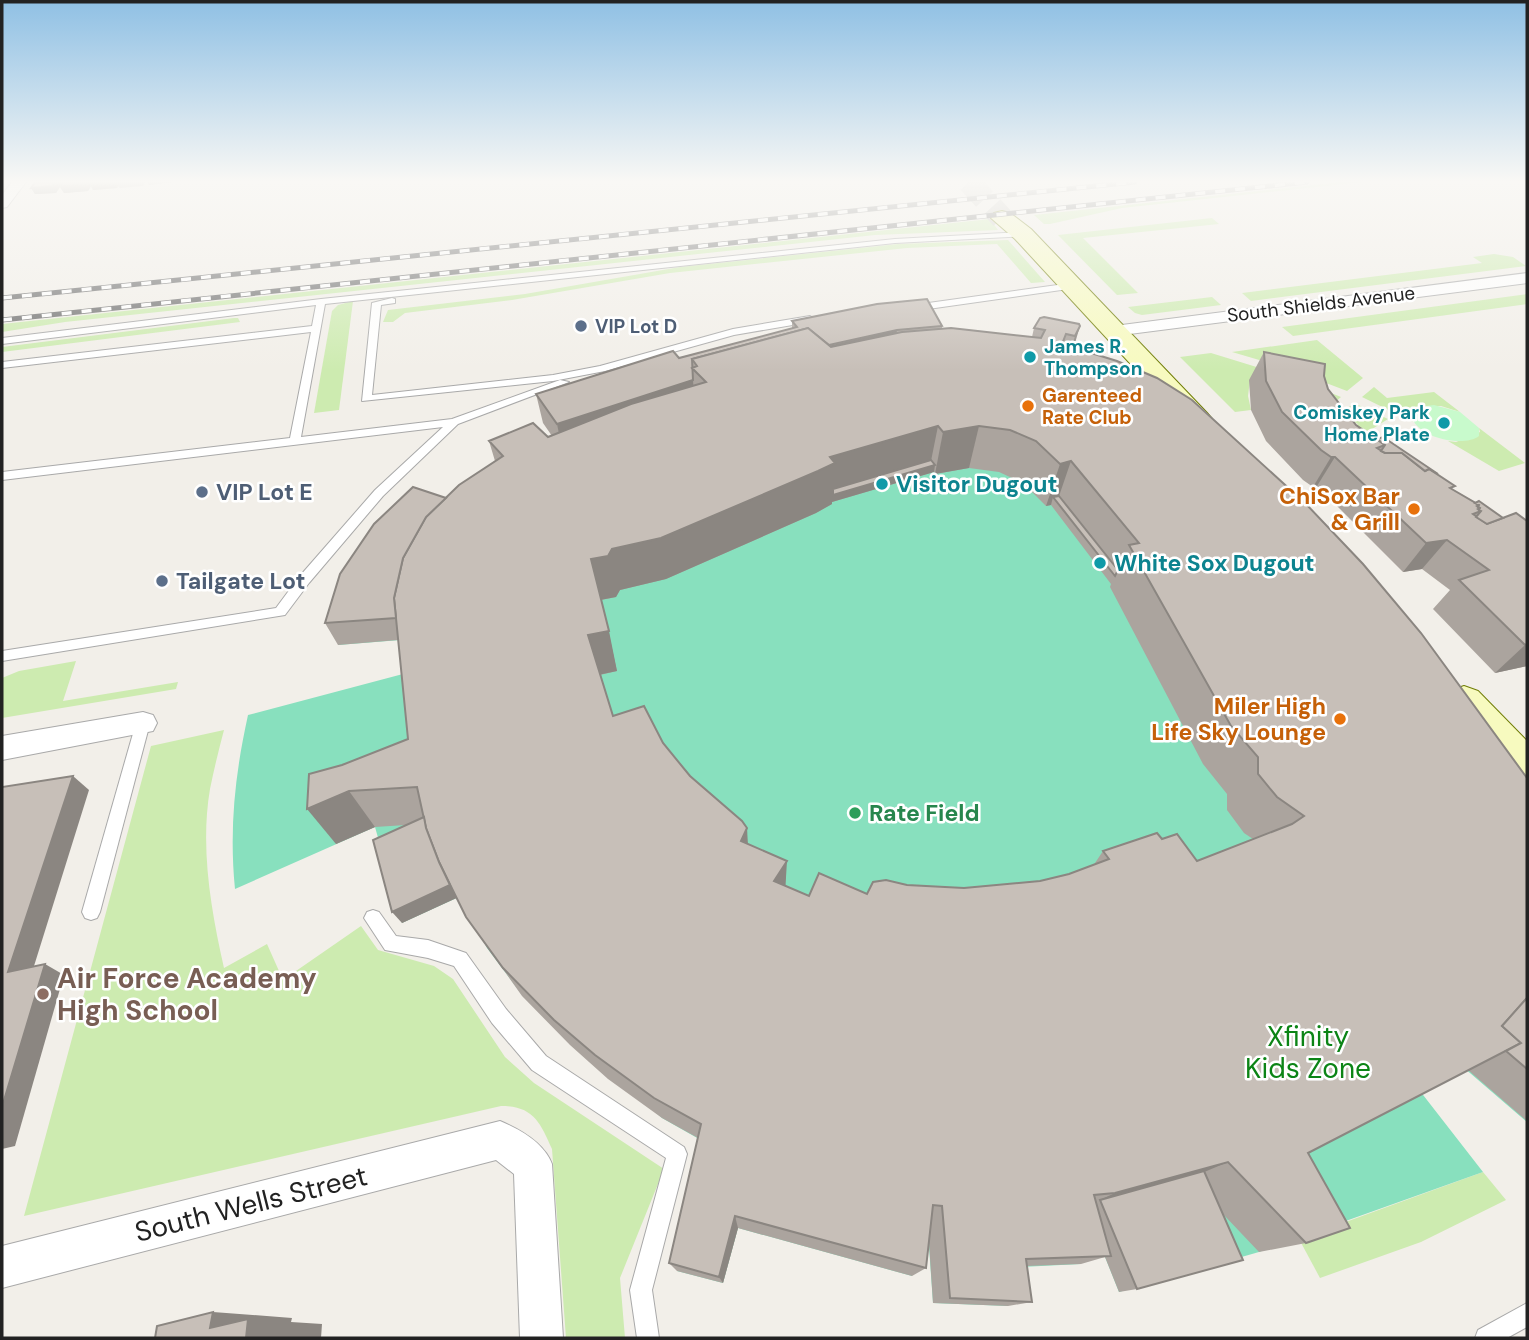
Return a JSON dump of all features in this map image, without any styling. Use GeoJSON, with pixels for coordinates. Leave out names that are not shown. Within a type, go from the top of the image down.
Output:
{"type":"FeatureCollection","features":[{"type":"Feature","properties":{"kind":"main road"},"geometry":{"type":"LineString","coordinates":[[1034,245],[1215,438]]}},
{"type":"Feature","properties":{"kind":"main road"},"geometry":{"type":"LineString","coordinates":[[1442,679],[1527,769]]}},
{"type":"Feature","properties":{"kind":"street","name":"South Shields Avenue"},"geometry":{"type":"LineString","coordinates":[[1114,331],[1527,278]]}},
{"type":"Feature","properties":{"kind":"street"},"geometry":{"type":"LineString","coordinates":[[2,748],[143,723]]}},
{"type":"Feature","properties":{"kind":"street","name":"South Wells Street"},"geometry":{"type":"LineString","coordinates":[[2,1267],[500,1140],[533,1164],[542,1338]]}},
{"type":"Feature","properties":{"kind":"lane"},"geometry":{"type":"LineString","coordinates":[[2,341],[321,302],[862,245]]}},
{"type":"Feature","properties":{"kind":"lane"},"geometry":{"type":"LineString","coordinates":[[577,275],[533,286],[377,303],[366,399],[541,379],[601,369]]}},
{"type":"Feature","properties":{"kind":"lane"},"geometry":{"type":"LineString","coordinates":[[899,310],[1072,286]]}},
{"type":"Feature","properties":{"kind":"lane"},"geometry":{"type":"LineString","coordinates":[[295,440],[321,302]]}},
{"type":"Feature","properties":{"kind":"lane"},"geometry":{"type":"LineString","coordinates":[[2,476],[454,422],[601,369],[733,332],[826,317]]}},
{"type":"Feature","properties":{"kind":"lane"},"geometry":{"type":"LineString","coordinates":[[2,365],[317,328]]}},
{"type":"Feature","properties":{"kind":"lane"},"geometry":{"type":"LineString","coordinates":[[2,656],[280,612],[311,571],[379,493],[454,422]]}},
{"type":"Feature","properties":{"kind":"lane"},"geometry":{"type":"LineString","coordinates":[[91,912],[143,723]]}},
{"type":"Feature","properties":{"kind":"lane"},"geometry":{"type":"LineString","coordinates":[[373,918],[391,944],[460,959],[499,1016],[540,1063],[677,1154],[641,1290],[648,1338]]}},
{"type":"Feature","properties":{"kind":"lane"},"geometry":{"type":"LineString","coordinates":[[1486,1338],[1527,1314]]}},
{"type":"Feature","properties":{"kind":"green space"},"geometry":{"type":"Polygon","coordinates":[[[750,245],[786,245],[65,322],[2,332],[2,324],[750,245]]]}},
{"type":"Feature","properties":{"kind":"green space"},"geometry":{"type":"Polygon","coordinates":[[[893,245],[985,245],[907,248],[670,273],[512,300],[405,313],[393,322],[383,322],[388,310],[525,294],[680,267],[893,245]]]}},
{"type":"Feature","properties":{"kind":"green space"},"geometry":{"type":"Polygon","coordinates":[[[997,245],[1012,245],[1045,282],[1031,283],[997,245]]]}},
{"type":"Feature","properties":{"kind":"green space"},"geometry":{"type":"Polygon","coordinates":[[[1067,245],[1090,245],[1138,293],[1117,295],[1067,245]]]}},
{"type":"Feature","properties":{"kind":"green space"},"geometry":{"type":"Polygon","coordinates":[[[1494,254],[1513,257],[1526,266],[1251,301],[1242,293],[1482,263],[1473,257],[1494,254]]]}},
{"type":"Feature","properties":{"kind":"green space"},"geometry":{"type":"Polygon","coordinates":[[[1527,294],[1527,304],[1293,336],[1282,327],[1527,294]]]}},
{"type":"Feature","properties":{"kind":"green space"},"geometry":{"type":"Polygon","coordinates":[[[1212,297],[1221,305],[1142,315],[1128,307],[1212,297]]]}},
{"type":"Feature","properties":{"kind":"green space"},"geometry":{"type":"Polygon","coordinates":[[[353,301],[339,410],[314,413],[332,311],[338,305],[353,301]]]}},
{"type":"Feature","properties":{"kind":"green space"},"geometry":{"type":"Polygon","coordinates":[[[238,318],[240,322],[2,352],[2,347],[238,318]]]}},
{"type":"Feature","properties":{"kind":"green space","name":"Rate Field"},"geometry":{"type":"Polygon","coordinates":[[[923,327],[1527,893],[1527,1122],[1463,1067],[1420,1091],[1483,1172],[1259,1252],[1119,1292],[1085,1207],[1081,1264],[1003,1268],[1008,1306],[933,1303],[927,1219],[918,1218],[912,1276],[738,1228],[723,1283],[677,1271],[706,1143],[662,1118],[523,996],[487,948],[461,896],[402,923],[375,827],[235,889],[234,802],[248,715],[418,670],[413,639],[338,645],[352,596],[874,332],[923,327]]]}},
{"type":"Feature","properties":{"kind":"green space"},"geometry":{"type":"Polygon","coordinates":[[[1317,340],[1363,378],[1347,391],[1287,368],[1232,352],[1317,340]]]}},
{"type":"Feature","properties":{"kind":"green space"},"geometry":{"type":"Polygon","coordinates":[[[1211,353],[1299,380],[1341,397],[1319,416],[1250,380],[1248,396],[1251,410],[1235,412],[1180,357],[1211,353]]]}},
{"type":"Feature","properties":{"kind":"green space"},"geometry":{"type":"Polygon","coordinates":[[[1374,387],[1387,398],[1434,392],[1460,412],[1441,406],[1422,406],[1411,416],[1413,422],[1362,397],[1374,387]]]}},
{"type":"Feature","properties":{"kind":"green space"},"geometry":{"type":"Polygon","coordinates":[[[1354,403],[1388,419],[1366,433],[1355,427],[1358,424],[1339,415],[1354,403]]]}},
{"type":"Feature","properties":{"kind":"green space"},"geometry":{"type":"Polygon","coordinates":[[[1434,405],[1460,412],[1479,428],[1479,436],[1461,441],[1438,438],[1427,433],[1413,420],[1412,411],[1418,407],[1434,405]]]}},
{"type":"Feature","properties":{"kind":"green space"},"geometry":{"type":"Polygon","coordinates":[[[1479,428],[1525,463],[1499,471],[1448,441],[1456,442],[1480,432],[1479,428]]]}},
{"type":"Feature","properties":{"kind":"green space"},"geometry":{"type":"Polygon","coordinates":[[[76,661],[63,701],[178,682],[176,689],[2,718],[2,678],[19,671],[76,661]]]}},
{"type":"Feature","properties":{"kind":"green space"},"geometry":{"type":"Polygon","coordinates":[[[224,730],[210,789],[206,834],[208,879],[224,968],[267,944],[283,980],[361,926],[378,950],[434,966],[453,979],[505,1057],[534,1083],[664,1169],[620,1278],[625,1338],[566,1338],[552,1149],[534,1117],[512,1107],[501,1106],[24,1216],[151,746],[224,730]]]}},
{"type":"Feature","properties":{"kind":"green space"},"geometry":{"type":"Polygon","coordinates":[[[1483,1172],[1506,1200],[1421,1242],[1320,1278],[1299,1239],[1483,1172]]]}},
{"type":"Feature","properties":{"kind":"building"},"geometry":{"type":"Polygon","coordinates":[[[927,299],[942,326],[897,330],[829,345],[808,328],[692,359],[693,380],[557,424],[536,394],[673,351],[679,358],[797,327],[792,321],[877,304],[927,299]]]}},
{"type":"Feature","properties":{"kind":"building","name":"Rate Field"},"geometry":{"type":"Polygon","coordinates":[[[1040,318],[1079,324],[1075,336],[1066,334],[1062,344],[1117,361],[1157,378],[1192,400],[1306,504],[1363,564],[1421,633],[1527,778],[1527,998],[1502,1026],[1521,1043],[1308,1153],[1350,1228],[1306,1243],[1228,1162],[1115,1193],[1094,1195],[1111,1256],[1026,1259],[1032,1302],[950,1298],[942,1206],[933,1205],[926,1268],[735,1216],[719,1277],[669,1263],[701,1124],[654,1098],[595,1055],[554,1020],[503,968],[466,917],[439,862],[426,828],[417,787],[349,791],[307,809],[309,774],[342,765],[408,739],[394,598],[403,558],[426,517],[459,485],[503,456],[489,441],[533,423],[548,437],[631,404],[706,382],[692,368],[697,366],[692,359],[808,328],[831,347],[902,332],[951,328],[1041,338],[1045,330],[1034,328],[1040,318]],[[938,426],[830,457],[835,463],[818,471],[661,538],[612,549],[608,556],[591,559],[609,631],[588,635],[613,716],[644,706],[663,743],[690,776],[742,821],[747,828],[741,841],[787,861],[774,881],[809,896],[819,873],[867,894],[873,882],[886,880],[907,885],[964,888],[1040,881],[1069,874],[1109,859],[1103,851],[1157,833],[1162,839],[1177,834],[1197,861],[1292,824],[1304,816],[1277,797],[1258,774],[1258,757],[1231,726],[1129,545],[1139,543],[1071,461],[1060,464],[1036,441],[1010,430],[979,426],[943,432],[938,426]]]}},
{"type":"Feature","properties":{"kind":"building"},"geometry":{"type":"Polygon","coordinates":[[[1264,352],[1325,364],[1324,376],[1328,389],[1356,425],[1385,445],[1377,448],[1385,453],[1402,453],[1425,471],[1429,469],[1455,486],[1450,488],[1479,505],[1478,509],[1481,511],[1473,514],[1487,524],[1516,513],[1527,521],[1527,644],[1459,580],[1489,570],[1447,540],[1426,543],[1335,457],[1321,450],[1282,412],[1266,381],[1264,352]]]}},
{"type":"Feature","properties":{"kind":"building"},"geometry":{"type":"Polygon","coordinates":[[[1383,437],[1438,474],[1429,469],[1425,471],[1402,453],[1381,451],[1385,445],[1377,439],[1383,437]]]}},
{"type":"Feature","properties":{"kind":"building"},"geometry":{"type":"Polygon","coordinates":[[[931,460],[935,465],[833,495],[833,489],[931,460]]]}},
{"type":"Feature","properties":{"kind":"building"},"geometry":{"type":"Polygon","coordinates":[[[413,487],[446,498],[426,517],[403,558],[394,598],[396,618],[325,623],[340,574],[374,524],[413,487]]]}},
{"type":"Feature","properties":{"kind":"building"},"geometry":{"type":"Polygon","coordinates":[[[1059,496],[1118,570],[1115,576],[1053,497],[1059,496]]]}},
{"type":"Feature","properties":{"kind":"building"},"geometry":{"type":"Polygon","coordinates":[[[1479,501],[1503,518],[1487,524],[1476,517],[1481,511],[1475,503],[1479,501]]]}},
{"type":"Feature","properties":{"kind":"building"},"geometry":{"type":"Polygon","coordinates":[[[73,776],[8,972],[45,964],[2,1107],[2,787],[73,776]]]}},
{"type":"Feature","properties":{"kind":"building"},"geometry":{"type":"Polygon","coordinates":[[[424,817],[450,885],[392,912],[373,840],[424,817]]]}},
{"type":"Feature","properties":{"kind":"building"},"geometry":{"type":"Polygon","coordinates":[[[1527,998],[1527,1069],[1506,1051],[1521,1043],[1502,1026],[1527,998]]]}},
{"type":"Feature","properties":{"kind":"building"},"geometry":{"type":"Polygon","coordinates":[[[1204,1171],[1243,1260],[1137,1289],[1100,1200],[1204,1171]]]}},
{"type":"Feature","properties":{"kind":"building"},"geometry":{"type":"Polygon","coordinates":[[[213,1312],[210,1328],[248,1319],[246,1338],[155,1338],[157,1326],[213,1312]]]}},
{"type":"Feature","properties":{"kind":"railway"},"geometry":{"type":"LineString","coordinates":[[2,298],[524,245]]}},
{"type":"Feature","properties":{"kind":"railway"},"geometry":{"type":"LineString","coordinates":[[2,320],[716,245]]}},
{"type":"Feature","properties":{"kind":"place","name":"VIP Lot D"},"geometry":{"type":"Point","coordinates":[581,326]}},
{"type":"Feature","properties":{"kind":"place","name":"James R. Thompson"},"geometry":{"type":"Point","coordinates":[1030,357]}},
{"type":"Feature","properties":{"kind":"place","name":"Garenteed Rate Club"},"geometry":{"type":"Point","coordinates":[1028,406]}},
{"type":"Feature","properties":{"kind":"place","name":"Comiskey Park Home Plate"},"geometry":{"type":"Point","coordinates":[1444,423]}},
{"type":"Feature","properties":{"kind":"place","name":"Visitor Dugout"},"geometry":{"type":"Point","coordinates":[882,484]}},
{"type":"Feature","properties":{"kind":"place","name":"VIP Lot E"},"geometry":{"type":"Point","coordinates":[202,492]}},
{"type":"Feature","properties":{"kind":"place","name":"ChiSox Bar & Grill"},"geometry":{"type":"Point","coordinates":[1414,509]}},
{"type":"Feature","properties":{"kind":"place","name":"White Sox Dugout"},"geometry":{"type":"Point","coordinates":[1100,563]}},
{"type":"Feature","properties":{"kind":"place","name":"Tailgate Lot"},"geometry":{"type":"Point","coordinates":[162,581]}},
{"type":"Feature","properties":{"kind":"place","name":"Miler High Life Sky Lounge"},"geometry":{"type":"Point","coordinates":[1340,719]}},
{"type":"Feature","properties":{"kind":"place","name":"Rate Field"},"geometry":{"type":"Point","coordinates":[855,813]}},
{"type":"Feature","properties":{"kind":"place","name":"Air Force Academy High School"},"geometry":{"type":"Point","coordinates":[43,994]}},
{"type":"Feature","properties":{"kind":"park label","name":"Xfinity Kids Zone"},"geometry":{"type":"Point","coordinates":[1308,1052]}}]}
